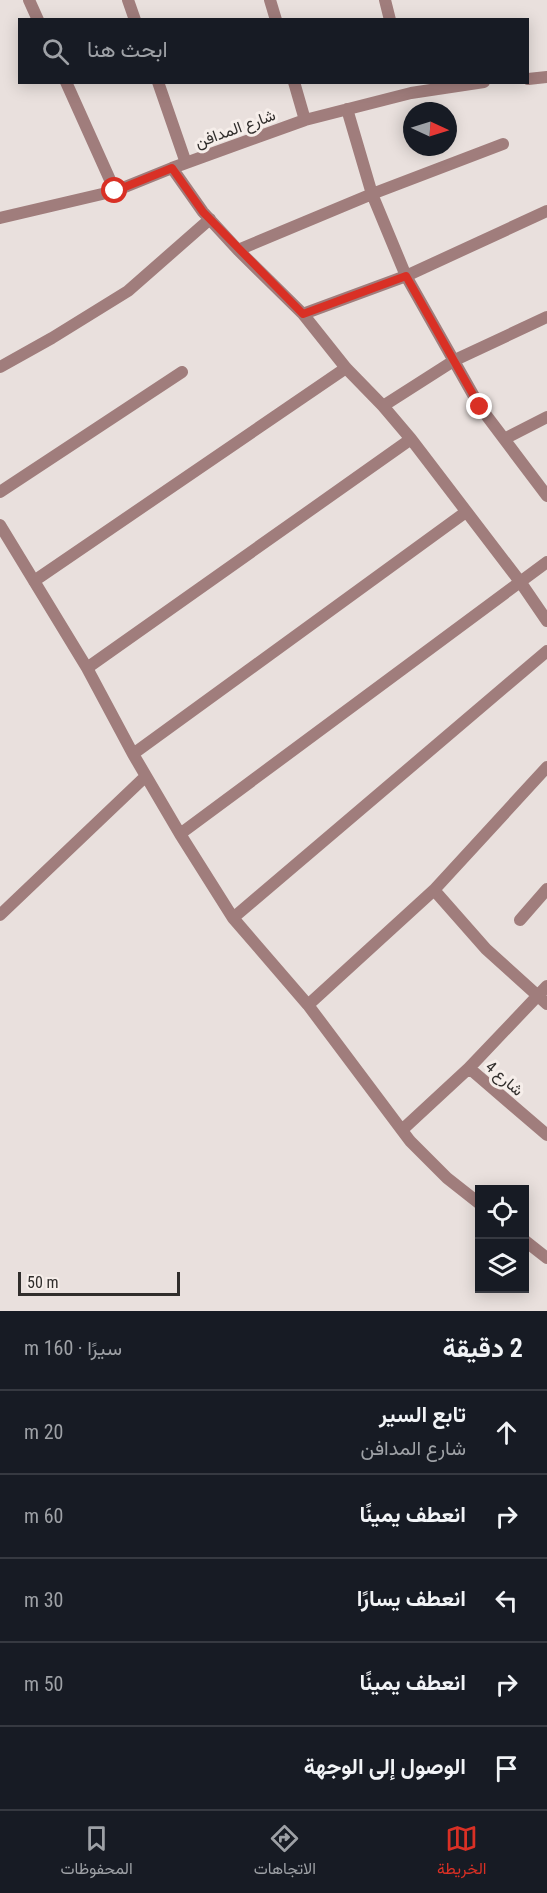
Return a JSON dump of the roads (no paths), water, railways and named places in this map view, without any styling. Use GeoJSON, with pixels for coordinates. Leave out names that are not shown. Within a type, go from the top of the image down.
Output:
{"type":"FeatureCollection","features":[{"type":"Feature","properties":{"kind":"street"},"geometry":{"type":"LineString","coordinates":[[29,0],[37,18]]}},
{"type":"Feature","properties":{"kind":"street"},"geometry":{"type":"LineString","coordinates":[[128,0],[134,18]]}},
{"type":"Feature","properties":{"kind":"street"},"geometry":{"type":"LineString","coordinates":[[270,0],[275,18]]}},
{"type":"Feature","properties":{"kind":"street"},"geometry":{"type":"LineString","coordinates":[[385,0],[390,18]]}},
{"type":"Feature","properties":{"kind":"street"},"geometry":{"type":"LineString","coordinates":[[529,79],[547,77]]}},
{"type":"Feature","properties":{"kind":"street"},"geometry":{"type":"LineString","coordinates":[[67,84],[115,191]]}},
{"type":"Feature","properties":{"kind":"street"},"geometry":{"type":"LineString","coordinates":[[159,84],[186,163]]}},
{"type":"Feature","properties":{"kind":"street"},"geometry":{"type":"LineString","coordinates":[[295,84],[305,120]]}},
{"type":"Feature","properties":{"kind":"street","name":"شارع المدافن"},"geometry":{"type":"LineString","coordinates":[[0,218],[115,191],[305,120],[410,88],[459,84]]}},
{"type":"Feature","properties":{"kind":"street"},"geometry":{"type":"LineString","coordinates":[[347,108],[372,194],[406,276],[480,407],[547,496]]}},
{"type":"Feature","properties":{"kind":"street"},"geometry":{"type":"LineString","coordinates":[[238,250],[372,194],[503,144]]}},
{"type":"Feature","properties":{"kind":"street"},"geometry":{"type":"LineString","coordinates":[[172,168],[210,219],[303,314],[346,368],[411,439],[521,583],[547,621]]}},
{"type":"Feature","properties":{"kind":"street"},"geometry":{"type":"LineString","coordinates":[[303,314],[406,276],[547,211]]}},
{"type":"Feature","properties":{"kind":"street"},"geometry":{"type":"LineString","coordinates":[[0,367],[128,291],[210,219]]}},
{"type":"Feature","properties":{"kind":"street"},"geometry":{"type":"LineString","coordinates":[[383,406],[455,360],[547,317]]}},
{"type":"Feature","properties":{"kind":"street"},"geometry":{"type":"LineString","coordinates":[[34,581],[346,368]]}},
{"type":"Feature","properties":{"kind":"street"},"geometry":{"type":"LineString","coordinates":[[0,492],[182,372]]}},
{"type":"Feature","properties":{"kind":"street"},"geometry":{"type":"LineString","coordinates":[[504,439],[547,417]]}},
{"type":"Feature","properties":{"kind":"street"},"geometry":{"type":"LineString","coordinates":[[87,668],[411,439]]}},
{"type":"Feature","properties":{"kind":"street"},"geometry":{"type":"LineString","coordinates":[[133,754],[466,512]]}},
{"type":"Feature","properties":{"kind":"street"},"geometry":{"type":"LineString","coordinates":[[0,525],[87,668],[133,754],[180,834],[233,918],[308,1005],[410,1141],[447,1178],[475,1200]]}},
{"type":"Feature","properties":{"kind":"street"},"geometry":{"type":"LineString","coordinates":[[180,834],[547,562]]}},
{"type":"Feature","properties":{"kind":"street"},"geometry":{"type":"LineString","coordinates":[[233,918],[547,651]]}},
{"type":"Feature","properties":{"kind":"street"},"geometry":{"type":"LineString","coordinates":[[308,1005],[434,890],[547,767]]}},
{"type":"Feature","properties":{"kind":"street"},"geometry":{"type":"LineString","coordinates":[[0,915],[146,776]]}},
{"type":"Feature","properties":{"kind":"street"},"geometry":{"type":"LineString","coordinates":[[520,920],[547,889]]}},
{"type":"Feature","properties":{"kind":"street"},"geometry":{"type":"LineString","coordinates":[[434,890],[486,949],[542,1000]]}},
{"type":"Feature","properties":{"kind":"street"},"geometry":{"type":"LineString","coordinates":[[402,1130],[542,1000],[547,986]]}},
{"type":"Feature","properties":{"kind":"street","name":"شارع 4"},"geometry":{"type":"LineString","coordinates":[[469,1068],[547,1136]]}},
{"type":"Feature","properties":{"kind":"street"},"geometry":{"type":"LineString","coordinates":[[529,1243],[547,1258]]}}]}
